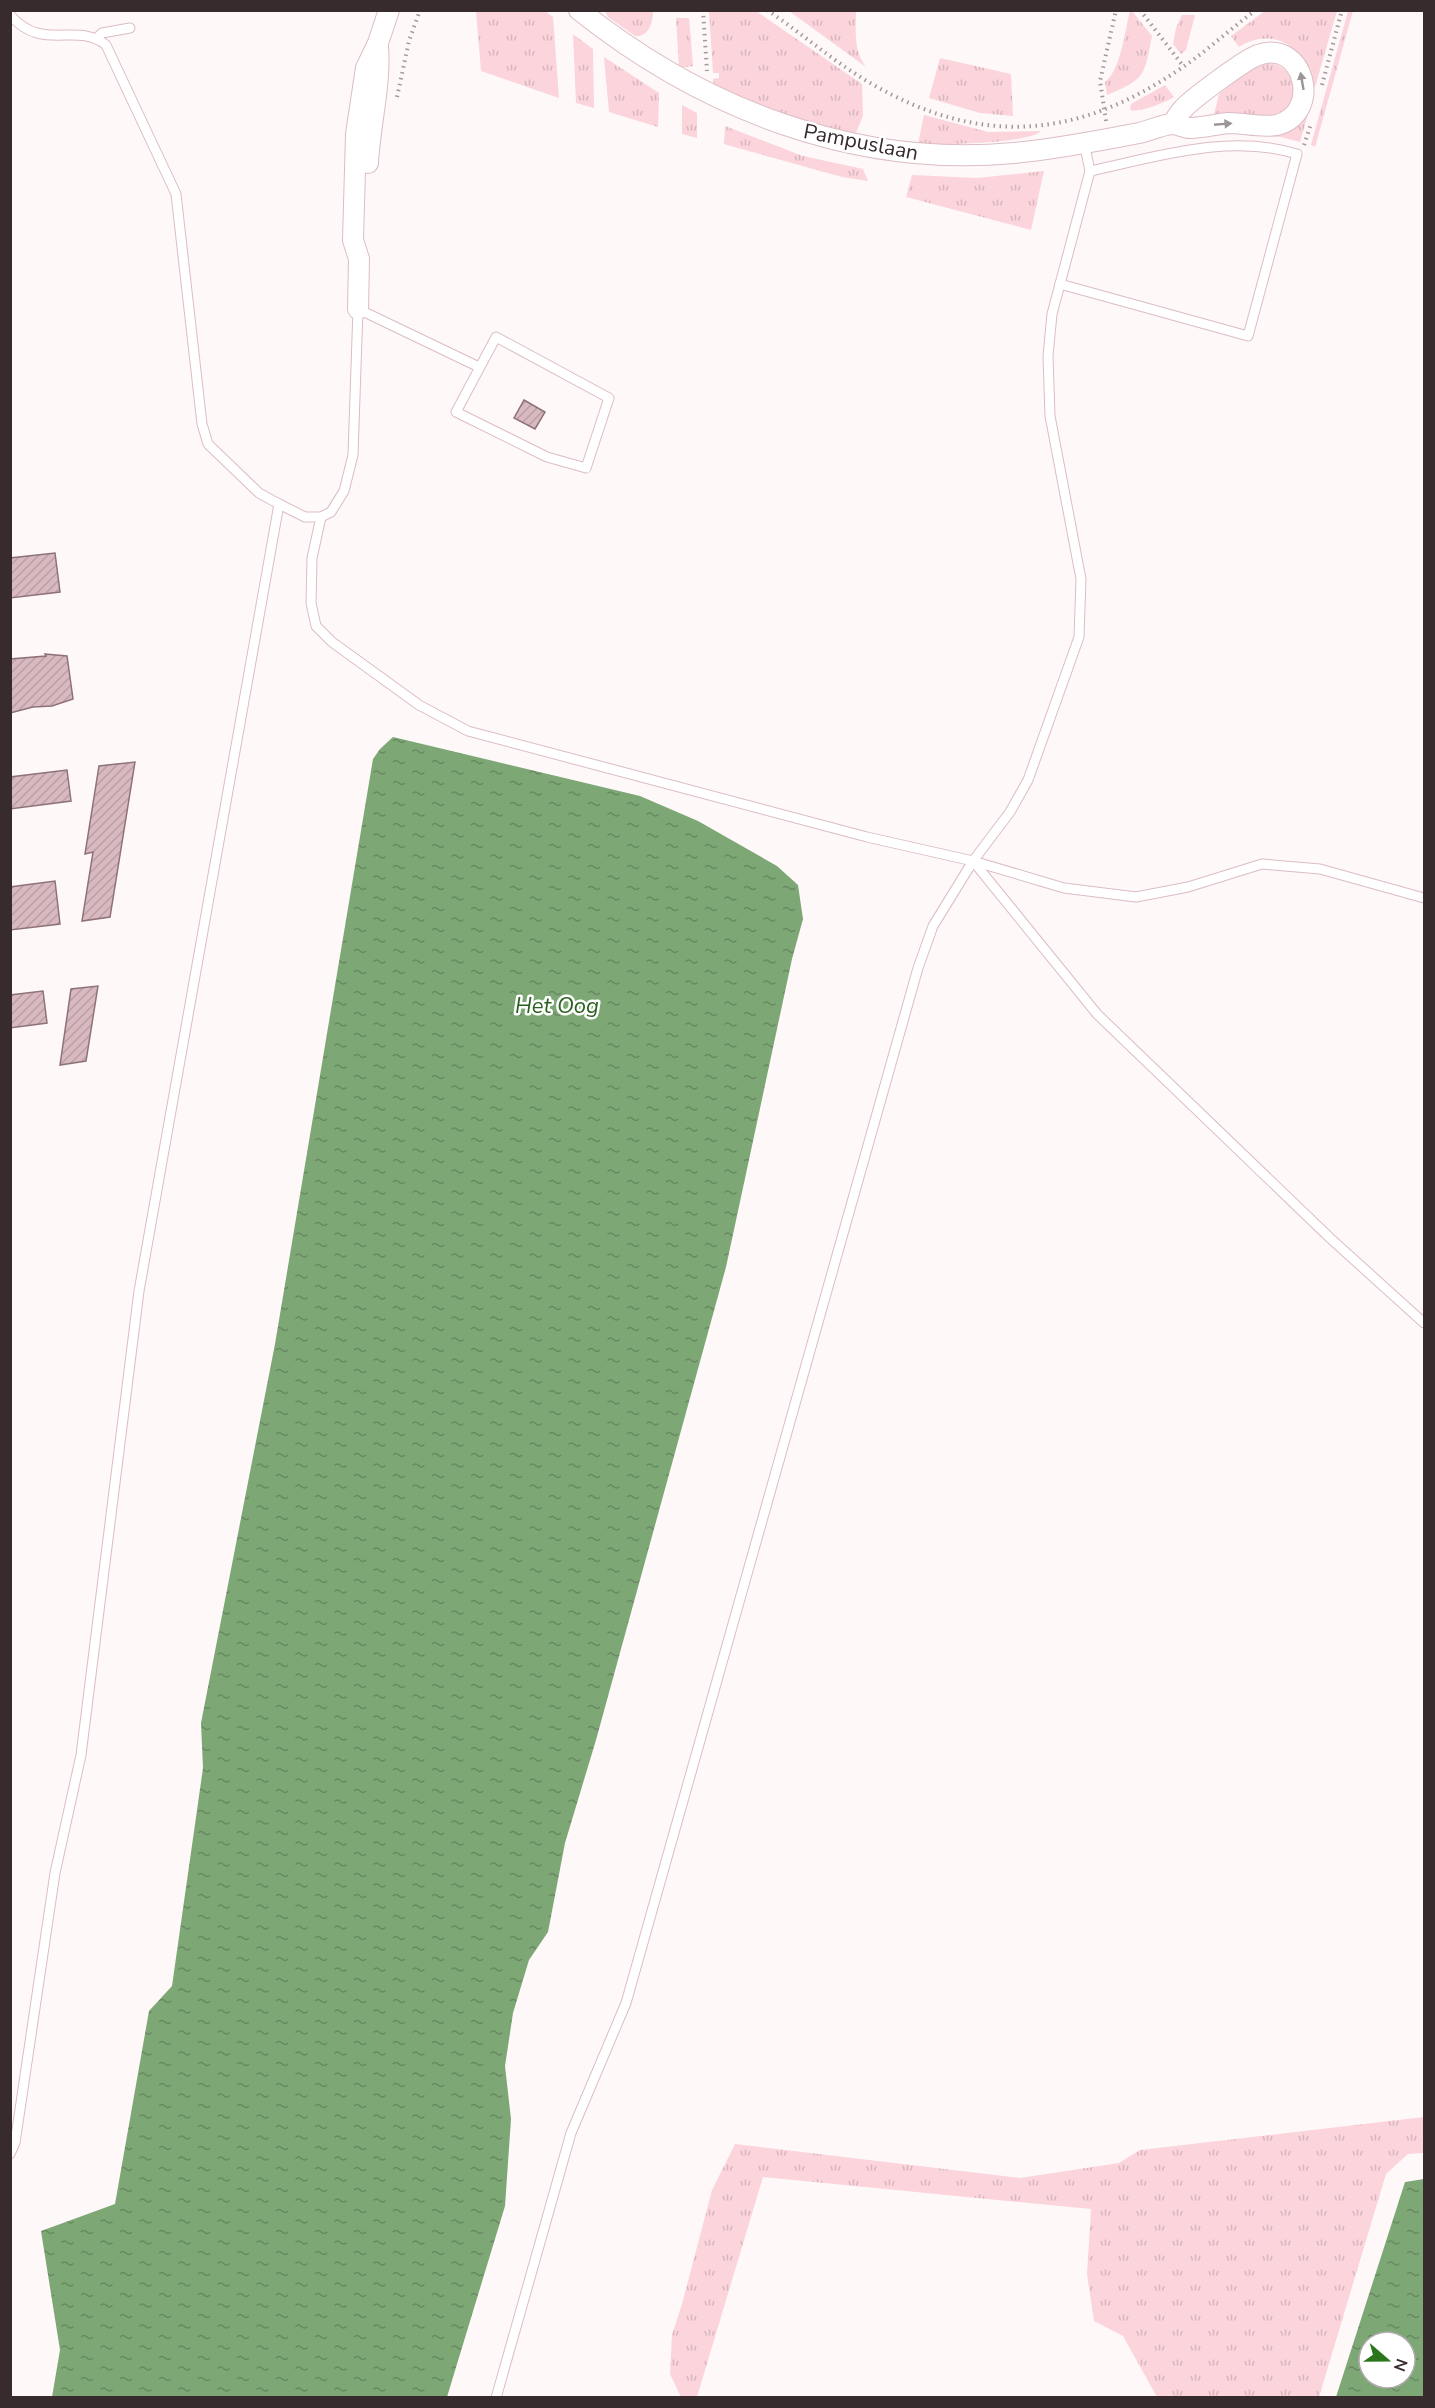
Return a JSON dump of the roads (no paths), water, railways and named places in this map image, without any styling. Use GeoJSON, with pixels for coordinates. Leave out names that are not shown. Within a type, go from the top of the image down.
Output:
{"type":"FeatureCollection","features":[{"type":"Feature","properties":{"kind":"street"},"geometry":{"type":"LineString","coordinates":[[358,309],[359,259],[353,240],[356,134],[366,68],[378,44],[389,10]]}},
{"type":"Feature","properties":{"kind":"street","name":"Pampuslaan"},"geometry":{"type":"LineString","coordinates":[[579,10],[643,57],[703,91],[765,120],[830,140],[895,152],[930,155],[991,155],[1110,138],[1172,124],[1189,129],[1227,123],[1270,126],[1283,123],[1301,104],[1304,93],[1302,74],[1284,55],[1269,52],[1252,57],[1184,108],[1172,124]]}},
{"type":"Feature","properties":{"kind":"lane"},"geometry":{"type":"LineString","coordinates":[[10,15],[21,27],[36,34],[60,37],[87,35],[97,38],[106,45],[176,194],[202,424],[208,444],[259,493],[305,517],[321,517],[331,512],[344,491],[353,455],[358,309],[479,367]]}},
{"type":"Feature","properties":{"kind":"lane"},"geometry":{"type":"LineString","coordinates":[[10,33],[21,27]]}},
{"type":"Feature","properties":{"kind":"lane"},"geometry":{"type":"LineString","coordinates":[[97,38],[102,33],[130,28]]}},
{"type":"Feature","properties":{"kind":"lane"},"geometry":{"type":"LineString","coordinates":[[495,2397],[571,2133],[626,2003],[918,968],[933,926],[973,861],[1010,812],[1028,780],[1079,637],[1081,579],[1050,416],[1048,356],[1052,314],[1089,171],[1084,142]]}},
{"type":"Feature","properties":{"kind":"lane"},"geometry":{"type":"LineString","coordinates":[[1060,284],[1248,336],[1297,154],[1259,146],[1224,146],[1089,171]]}},
{"type":"Feature","properties":{"kind":"lane"},"geometry":{"type":"LineString","coordinates":[[496,337],[609,398],[586,468],[548,457],[456,412],[479,367],[496,337]]}},
{"type":"Feature","properties":{"kind":"lane"},"geometry":{"type":"LineString","coordinates":[[10,2154],[15,2143],[55,1873],[81,1755],[139,1291],[279,504]]}},
{"type":"Feature","properties":{"kind":"lane"},"geometry":{"type":"LineString","coordinates":[[321,517],[312,558],[310,603],[316,626],[332,642],[419,705],[468,731],[867,837],[973,861],[1065,888],[1136,897],[1188,887],[1262,864],[1320,868],[1425,898]]}},
{"type":"Feature","properties":{"kind":"lane"},"geometry":{"type":"LineString","coordinates":[[973,861],[1097,1014],[1298,1207],[1425,1323]]}},
{"type":"Feature","properties":{"kind":"water","name":"Het Oog"},"geometry":{"type":"Polygon","coordinates":[[[393,737],[640,796],[698,821],[777,866],[798,885],[803,919],[792,959],[726,1267],[596,1740],[565,1843],[548,1932],[529,1960],[513,2013],[505,2066],[511,2119],[505,2206],[447,2397],[52,2397],[60,2350],[41,2231],[115,2204],[149,2011],[172,1986],[203,1768],[201,1723],[275,1344],[373,759],[393,737]]]}},
{"type":"Feature","properties":{"kind":"water"},"geometry":{"type":"Polygon","coordinates":[[[1424,2179],[1424,2397],[1336,2397],[1357,2332],[1357,2390],[1417,2390],[1417,2330],[1358,2330],[1405,2182],[1424,2179]]]}}]}
